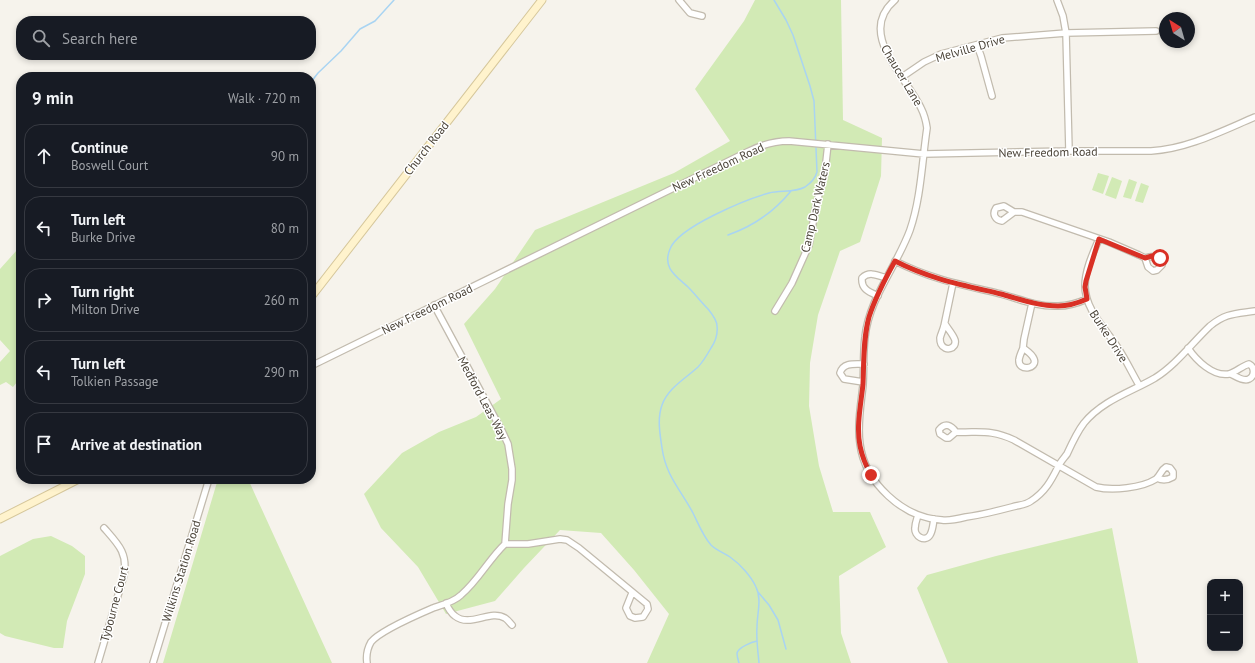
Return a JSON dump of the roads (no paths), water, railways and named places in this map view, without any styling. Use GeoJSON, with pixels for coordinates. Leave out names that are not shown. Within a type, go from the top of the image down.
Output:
{"type":"FeatureCollection","features":[{"type":"Feature","properties":{"kind":"main road","name":"Church Road"},"geometry":{"type":"LineString","coordinates":[[316,291],[542,0]]}},
{"type":"Feature","properties":{"kind":"main road"},"geometry":{"type":"LineString","coordinates":[[0,519],[69,484]]}},
{"type":"Feature","properties":{"kind":"street"},"geometry":{"type":"LineString","coordinates":[[679,0],[690,13],[702,16]]}},
{"type":"Feature","properties":{"kind":"street","name":"Chaucer Lane"},"geometry":{"type":"LineString","coordinates":[[895,0],[888,7],[882,18],[880,35],[885,51],[921,106],[927,128],[918,197],[909,232],[886,278],[866,328],[859,439],[867,468],[875,482],[885,493],[902,506],[918,515],[942,520],[978,515],[1028,503],[1045,489],[1055,474],[1058,466],[1067,454],[1081,427],[1091,415],[1109,402],[1153,379],[1163,372],[1210,326],[1222,317],[1237,313],[1255,311]]}},
{"type":"Feature","properties":{"kind":"street"},"geometry":{"type":"LineString","coordinates":[[1057,0],[1063,16],[1066,33],[1069,151]]}},
{"type":"Feature","properties":{"kind":"street","name":"Melville Drive"},"geometry":{"type":"LineString","coordinates":[[902,77],[924,62],[941,54],[1002,38],[1066,33],[1156,31]]}},
{"type":"Feature","properties":{"kind":"street"},"geometry":{"type":"LineString","coordinates":[[977,45],[992,96]]}},
{"type":"Feature","properties":{"kind":"street","name":"New Freedom Road"},"geometry":{"type":"LineString","coordinates":[[316,364],[767,143],[777,141],[803,142],[924,154],[1069,151],[1151,152],[1197,140],[1255,117]]}},
{"type":"Feature","properties":{"kind":"street","name":"Camp Dark Waters"},"geometry":{"type":"LineString","coordinates":[[775,312],[792,283],[809,245],[816,206],[825,171],[826,144]]}},
{"type":"Feature","properties":{"kind":"street"},"geometry":{"type":"LineString","coordinates":[[1014,212],[1022,212],[1099,239],[1145,258]]}},
{"type":"Feature","properties":{"kind":"street","name":"Burke Drive"},"geometry":{"type":"LineString","coordinates":[[1099,239],[1086,281],[1085,287],[1087,299],[1092,310],[1119,348],[1139,385]]}},
{"type":"Feature","properties":{"kind":"street"},"geometry":{"type":"LineString","coordinates":[[895,261],[913,271],[953,283],[1032,303],[1059,306],[1076,304],[1087,299]]}},
{"type":"Feature","properties":{"kind":"street"},"geometry":{"type":"LineString","coordinates":[[878,296],[863,287],[862,278],[866,275],[872,274],[886,278]]}},
{"type":"Feature","properties":{"kind":"street"},"geometry":{"type":"LineString","coordinates":[[945,324],[953,283]]}},
{"type":"Feature","properties":{"kind":"street"},"geometry":{"type":"LineString","coordinates":[[1023,348],[1032,303]]}},
{"type":"Feature","properties":{"kind":"street","name":"Medford Leas Way"},"geometry":{"type":"LineString","coordinates":[[434,305],[508,444],[512,475],[508,504],[506,544]]}},
{"type":"Feature","properties":{"kind":"street"},"geometry":{"type":"LineString","coordinates":[[1188,348],[1205,366],[1218,373],[1231,374]]}},
{"type":"Feature","properties":{"kind":"street"},"geometry":{"type":"LineString","coordinates":[[863,382],[844,379],[840,373],[843,367],[849,364],[864,364]]}},
{"type":"Feature","properties":{"kind":"street"},"geometry":{"type":"LineString","coordinates":[[956,432],[991,432],[1003,435],[1096,486],[1104,488],[1113,489],[1134,486],[1157,478]]}},
{"type":"Feature","properties":{"kind":"street","name":"Wilkins Station Road"},"geometry":{"type":"LineString","coordinates":[[154,663],[208,484]]}},
{"type":"Feature","properties":{"kind":"street"},"geometry":{"type":"LineString","coordinates":[[918,515],[915,531],[917,536],[923,539],[931,534],[934,519]]}},
{"type":"Feature","properties":{"kind":"street","name":"Tybourne Court"},"geometry":{"type":"LineString","coordinates":[[98,663],[126,566],[125,557],[121,548],[104,528]]}},
{"type":"Feature","properties":{"kind":"street"},"geometry":{"type":"LineString","coordinates":[[367,663],[368,647],[375,638],[416,615],[462,595],[493,557],[506,544],[528,544],[560,539],[567,540],[589,556],[647,604],[648,609],[643,617],[636,618],[630,616],[626,608],[632,593]]}},
{"type":"Feature","properties":{"kind":"street"},"geometry":{"type":"LineString","coordinates":[[446,603],[452,614],[459,619],[468,621],[498,616],[505,618],[512,625]]}},
{"type":"Feature","properties":{"kind":"waterway"},"geometry":{"type":"LineString","coordinates":[[316,76],[341,51],[360,29],[375,21],[394,0]]}},
{"type":"Feature","properties":{"kind":"waterway"},"geometry":{"type":"LineString","coordinates":[[759,663],[757,636],[759,596],[756,587],[741,567],[730,557],[713,547],[703,534],[693,513],[670,475],[664,458],[659,421],[660,410],[668,394],[677,384],[702,363],[714,343],[717,332],[714,317],[691,290],[675,275],[669,266],[668,256],[670,249],[686,232],[714,215],[745,201],[769,193],[801,189],[811,182],[817,172],[814,101],[793,35],[774,0]]}},
{"type":"Feature","properties":{"kind":"waterway"},"geometry":{"type":"LineString","coordinates":[[728,235],[763,218],[791,191]]}},
{"type":"Feature","properties":{"kind":"waterway"},"geometry":{"type":"LineString","coordinates":[[758,592],[769,605],[778,620],[786,649]]}},
{"type":"Feature","properties":{"kind":"waterway"},"geometry":{"type":"LineString","coordinates":[[739,663],[737,654],[738,651],[746,645],[757,641]]}}]}
